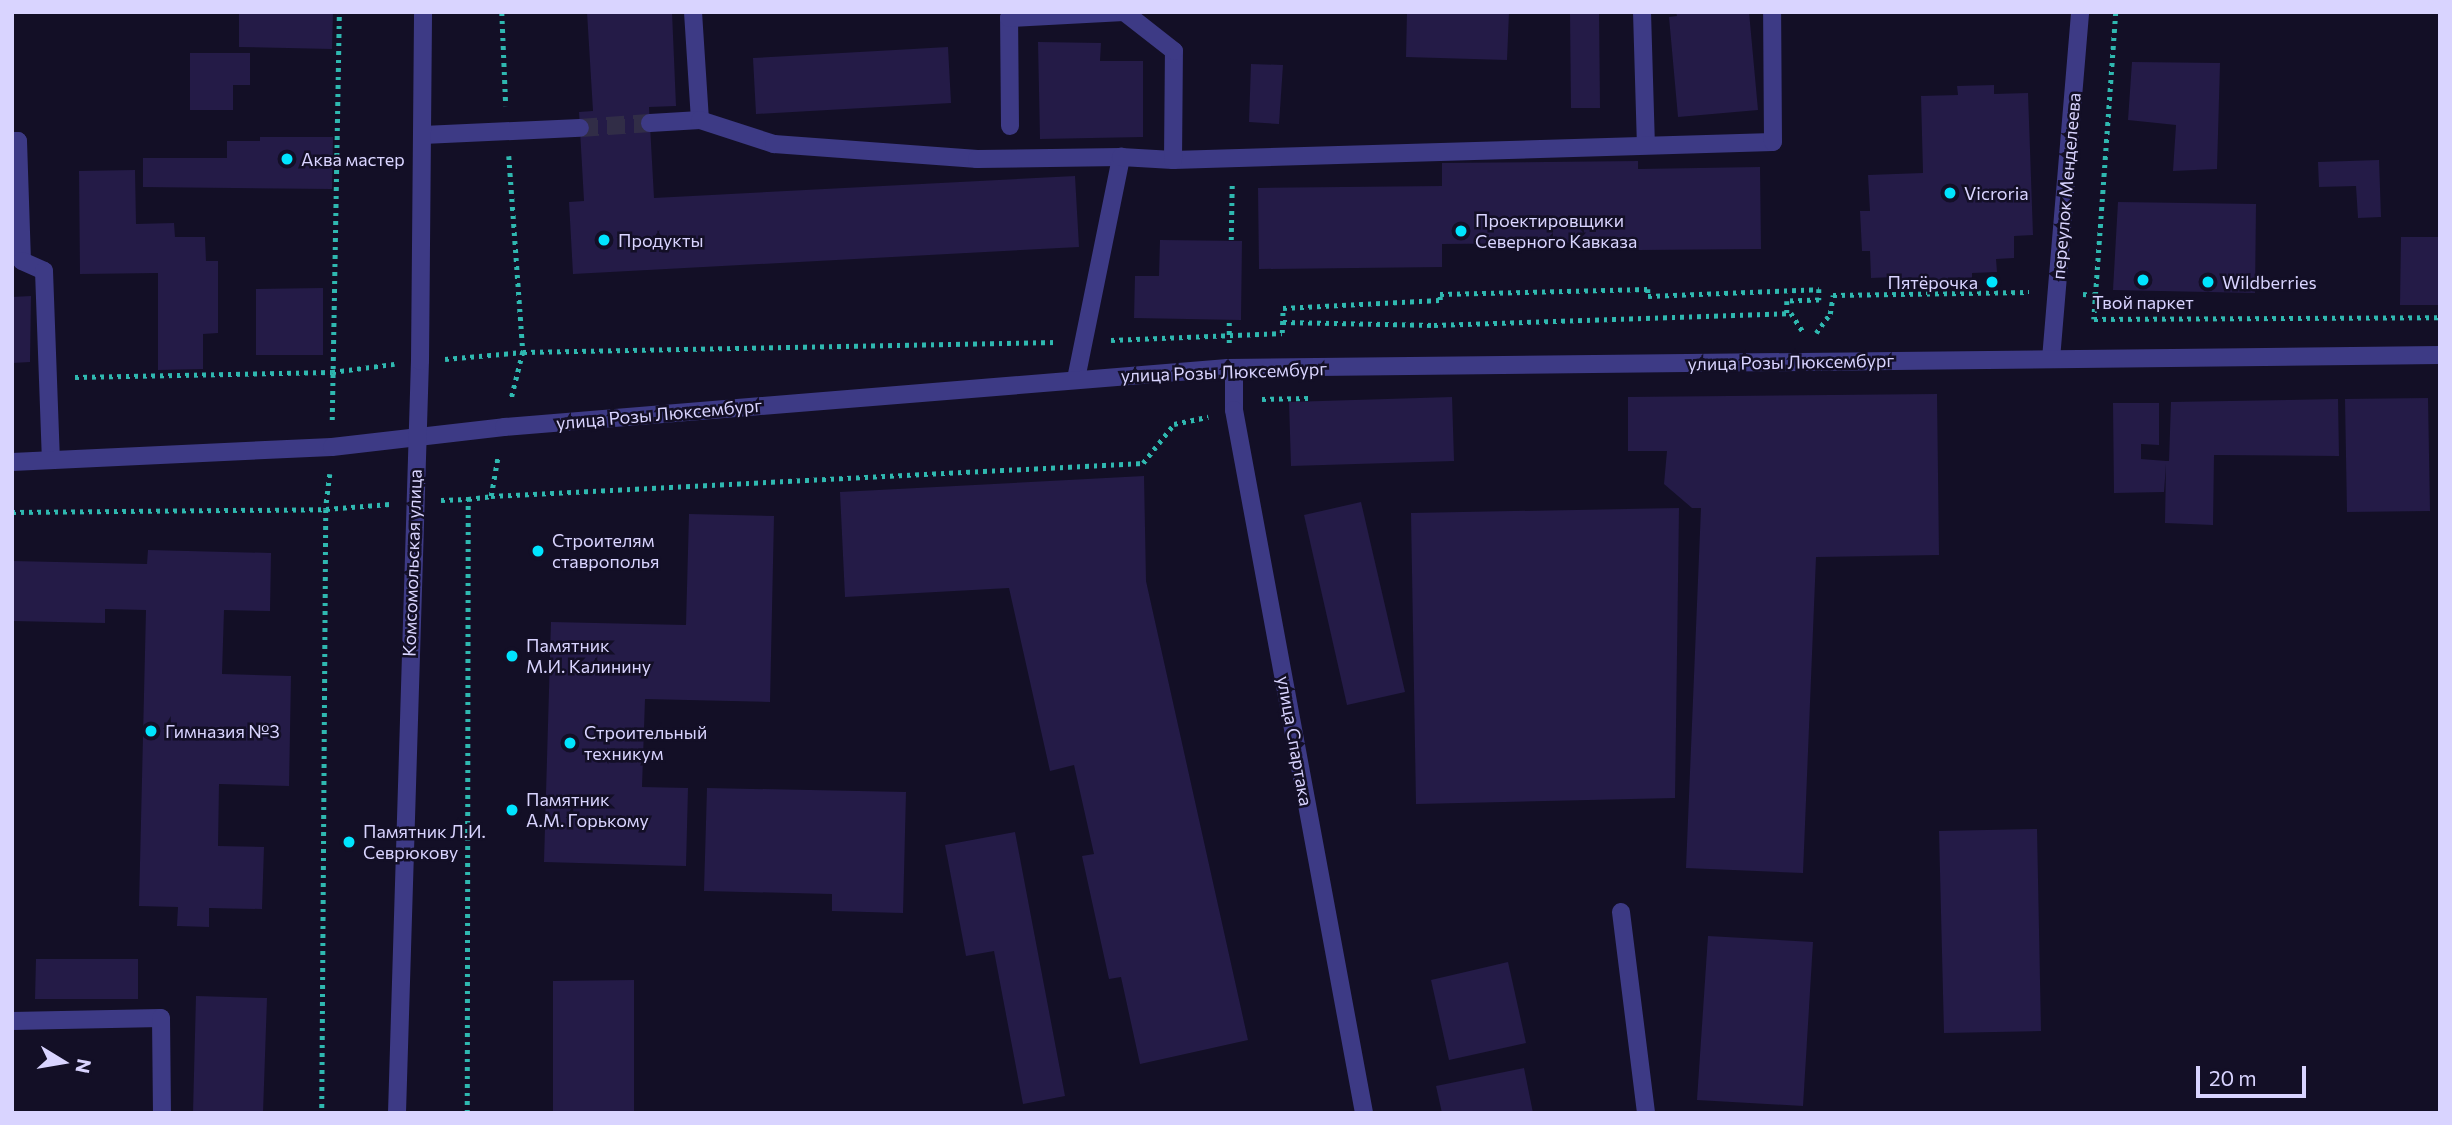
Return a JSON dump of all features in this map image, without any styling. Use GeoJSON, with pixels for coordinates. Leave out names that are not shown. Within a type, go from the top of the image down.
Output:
{"type":"FeatureCollection","features":[{"type":"Feature","properties":{"kind":"street","name":"Комсомольская улица"},"geometry":{"type":"LineString","coordinates":[[397,1113],[418,436],[423,12]]}},
{"type":"Feature","properties":{"kind":"street"},"geometry":{"type":"LineString","coordinates":[[693,12],[700,120]]}},
{"type":"Feature","properties":{"kind":"street"},"geometry":{"type":"LineString","coordinates":[[1010,126],[1009,18],[1124,12],[1174,51],[1173,160]]}},
{"type":"Feature","properties":{"kind":"street"},"geometry":{"type":"LineString","coordinates":[[1642,12],[1646,144]]}},
{"type":"Feature","properties":{"kind":"street"},"geometry":{"type":"LineString","coordinates":[[650,123],[700,120],[774,144],[977,159],[1121,157],[1173,160],[1773,142],[1772,12]]}},
{"type":"Feature","properties":{"kind":"street","name":"переулок Менделеева"},"geometry":{"type":"LineString","coordinates":[[2052,359],[2080,12]]}},
{"type":"Feature","properties":{"kind":"street"},"geometry":{"type":"LineString","coordinates":[[423,135],[580,128]]}},
{"type":"Feature","properties":{"kind":"street"},"geometry":{"type":"LineString","coordinates":[[12,141],[18,141],[22,261],[44,271],[51,460]]}},
{"type":"Feature","properties":{"kind":"street"},"geometry":{"type":"LineString","coordinates":[[1076,379],[1081,342],[1121,157]]}},
{"type":"Feature","properties":{"kind":"street","name":"улица Розы Люксембург"},"geometry":{"type":"LineString","coordinates":[[12,462],[332,447],[418,436],[1076,379],[1234,368],[2440,355]]}},
{"type":"Feature","properties":{"kind":"street","name":"улица Спартака"},"geometry":{"type":"LineString","coordinates":[[1234,368],[1234,410],[1364,1113]]}},
{"type":"Feature","properties":{"kind":"street"},"geometry":{"type":"LineString","coordinates":[[1621,912],[1646,1113]]}},
{"type":"Feature","properties":{"kind":"street"},"geometry":{"type":"LineString","coordinates":[[12,1021],[161,1018],[162,1113]]}},
{"type":"Feature","properties":{"kind":"path"},"geometry":{"type":"LineString","coordinates":[[332,372],[339,12]]}},
{"type":"Feature","properties":{"kind":"path"},"geometry":{"type":"LineString","coordinates":[[502,12],[507,132],[523,352],[1081,342],[1282,333],[1283,307],[1440,300],[1440,294],[1648,289],[1648,296],[1819,289],[1819,300],[1787,301],[1787,313],[1799,331],[1810,335],[1826,323],[1833,295],[1991,290],[2096,295]]}},
{"type":"Feature","properties":{"kind":"path"},"geometry":{"type":"LineString","coordinates":[[2116,12],[2094,319],[2440,317]]}},
{"type":"Feature","properties":{"kind":"path"},"geometry":{"type":"LineString","coordinates":[[1231,240],[1233,158]]}},
{"type":"Feature","properties":{"kind":"path"},"geometry":{"type":"LineString","coordinates":[[1283,322],[1434,325],[1787,313]]}},
{"type":"Feature","properties":{"kind":"path"},"geometry":{"type":"LineString","coordinates":[[491,496],[1143,463],[1174,424],[1234,410]]}},
{"type":"Feature","properties":{"kind":"path"},"geometry":{"type":"LineString","coordinates":[[12,513],[326,509],[322,1113]]}},
{"type":"Feature","properties":{"kind":"building"},"geometry":{"type":"Polygon","coordinates":[[[239,12],[333,12],[332,49],[239,47],[239,12]]]}},
{"type":"Feature","properties":{"kind":"building"},"geometry":{"type":"Polygon","coordinates":[[[587,12],[672,12],[676,106],[649,107],[654,198],[1075,176],[1079,247],[573,274],[569,202],[584,201],[579,112],[593,111],[587,12]]]}},
{"type":"Feature","properties":{"kind":"building"},"geometry":{"type":"Polygon","coordinates":[[[1407,12],[1509,12],[1507,60],[1406,57],[1407,12]]]}},
{"type":"Feature","properties":{"kind":"building"},"geometry":{"type":"Polygon","coordinates":[[[1570,12],[1599,12],[1600,108],[1571,108],[1570,12]]]}},
{"type":"Feature","properties":{"kind":"building"},"geometry":{"type":"Polygon","coordinates":[[[1676,12],[1749,12],[1758,110],[1678,117],[1669,17],[1677,16],[1676,12]]]}},
{"type":"Feature","properties":{"kind":"building"},"geometry":{"type":"Polygon","coordinates":[[[1038,42],[1101,43],[1100,61],[1143,61],[1143,137],[1040,139],[1038,42]]]}},
{"type":"Feature","properties":{"kind":"building"},"geometry":{"type":"Polygon","coordinates":[[[948,47],[951,103],[756,114],[753,58],[948,47]]]}},
{"type":"Feature","properties":{"kind":"building"},"geometry":{"type":"Polygon","coordinates":[[[190,53],[250,53],[250,85],[233,85],[233,110],[190,110],[190,53]]]}},
{"type":"Feature","properties":{"kind":"building"},"geometry":{"type":"Polygon","coordinates":[[[2132,62],[2220,63],[2217,169],[2173,171],[2176,125],[2128,120],[2132,62]]]}},
{"type":"Feature","properties":{"kind":"building"},"geometry":{"type":"Polygon","coordinates":[[[1251,64],[1283,65],[1279,124],[1249,122],[1251,64]]]}},
{"type":"Feature","properties":{"kind":"building","name":"Vicroria"},"geometry":{"type":"Polygon","coordinates":[[[1994,85],[1994,94],[2028,93],[2033,235],[2014,236],[2014,258],[1996,259],[1997,272],[1972,273],[1972,279],[1896,282],[1895,277],[1871,278],[1870,251],[1862,251],[1860,211],[1870,211],[1868,175],[1923,173],[1921,96],[1958,95],[1957,86],[1994,85]]]}},
{"type":"Feature","properties":{"kind":"building"},"geometry":{"type":"Polygon","coordinates":[[[260,137],[333,137],[332,189],[143,187],[143,158],[227,158],[227,141],[260,141],[260,137]]]}},
{"type":"Feature","properties":{"kind":"building"},"geometry":{"type":"Polygon","coordinates":[[[2379,160],[2381,217],[2358,218],[2356,186],[2319,187],[2318,162],[2379,160]]]}},
{"type":"Feature","properties":{"kind":"building"},"geometry":{"type":"Polygon","coordinates":[[[1638,161],[1638,169],[1760,167],[1761,249],[1638,250],[1638,242],[1442,244],[1442,267],[1259,269],[1258,188],[1442,186],[1442,163],[1638,161]]]}},
{"type":"Feature","properties":{"kind":"building"},"geometry":{"type":"Polygon","coordinates":[[[135,170],[136,224],[174,223],[175,237],[205,237],[206,261],[218,261],[218,333],[203,334],[203,369],[158,370],[158,273],[80,274],[79,171],[135,170]]]}},
{"type":"Feature","properties":{"kind":"building"},"geometry":{"type":"Polygon","coordinates":[[[2118,202],[2256,204],[2255,293],[2113,290],[2118,202]]]}},
{"type":"Feature","properties":{"kind":"building"},"geometry":{"type":"Polygon","coordinates":[[[2401,237],[2440,237],[2440,305],[2400,305],[2401,237]]]}},
{"type":"Feature","properties":{"kind":"building"},"geometry":{"type":"Polygon","coordinates":[[[1160,240],[1242,241],[1241,320],[1134,318],[1135,276],[1159,276],[1160,240]]]}},
{"type":"Feature","properties":{"kind":"building"},"geometry":{"type":"Polygon","coordinates":[[[323,288],[323,355],[256,355],[256,289],[323,288]]]}},
{"type":"Feature","properties":{"kind":"building"},"geometry":{"type":"Polygon","coordinates":[[[31,296],[30,362],[12,363],[12,297],[31,296]]]}},
{"type":"Feature","properties":{"kind":"building"},"geometry":{"type":"Polygon","coordinates":[[[1937,394],[1939,555],[1816,557],[1803,873],[1686,868],[1701,508],[1692,508],[1664,484],[1667,451],[1628,451],[1628,397],[1937,394]]]}},
{"type":"Feature","properties":{"kind":"building"},"geometry":{"type":"Polygon","coordinates":[[[1452,397],[1454,461],[1291,466],[1289,402],[1452,397]]]}},
{"type":"Feature","properties":{"kind":"building"},"geometry":{"type":"Polygon","coordinates":[[[2428,398],[2430,511],[2347,512],[2345,399],[2428,398]]]}},
{"type":"Feature","properties":{"kind":"building"},"geometry":{"type":"Polygon","coordinates":[[[2338,399],[2339,456],[2214,455],[2213,525],[2165,523],[2166,464],[2164,492],[2114,493],[2113,403],[2159,403],[2159,445],[2141,444],[2141,459],[2169,461],[2171,402],[2338,399]]]}},
{"type":"Feature","properties":{"kind":"building"},"geometry":{"type":"Polygon","coordinates":[[[1144,476],[1146,581],[1248,1040],[1140,1064],[1121,977],[1109,979],[1082,856],[1094,854],[1074,765],[1050,771],[1009,588],[845,597],[840,492],[1144,476]]]}},
{"type":"Feature","properties":{"kind":"building"},"geometry":{"type":"Polygon","coordinates":[[[1361,502],[1405,692],[1347,705],[1304,515],[1361,502]]]}},
{"type":"Feature","properties":{"kind":"building"},"geometry":{"type":"Polygon","coordinates":[[[1679,508],[1675,798],[1416,804],[1411,513],[1679,508]]]}},
{"type":"Feature","properties":{"kind":"building"},"geometry":{"type":"Polygon","coordinates":[[[689,514],[774,516],[770,702],[645,699],[642,787],[688,788],[686,866],[544,862],[551,622],[686,625],[689,514]]]}},
{"type":"Feature","properties":{"kind":"building"},"geometry":{"type":"Polygon","coordinates":[[[148,550],[271,553],[270,611],[224,610],[222,674],[291,676],[289,786],[219,784],[218,846],[264,847],[262,909],[209,908],[209,927],[177,926],[178,907],[139,906],[146,610],[105,609],[105,623],[12,621],[12,561],[147,564],[148,550]]]}},
{"type":"Feature","properties":{"kind":"building"},"geometry":{"type":"Polygon","coordinates":[[[707,788],[906,792],[903,913],[832,911],[832,894],[704,891],[707,788]]]}},
{"type":"Feature","properties":{"kind":"building"},"geometry":{"type":"Polygon","coordinates":[[[2037,829],[2041,1031],[1944,1033],[1939,831],[2037,829]]]}},
{"type":"Feature","properties":{"kind":"building"},"geometry":{"type":"Polygon","coordinates":[[[1015,832],[1065,1096],[1023,1104],[994,951],[966,956],[945,845],[1015,832]]]}},
{"type":"Feature","properties":{"kind":"building"},"geometry":{"type":"Polygon","coordinates":[[[1708,936],[1813,942],[1803,1106],[1697,1100],[1708,936]]]}},
{"type":"Feature","properties":{"kind":"building"},"geometry":{"type":"Polygon","coordinates":[[[36,959],[138,959],[138,999],[35,999],[36,959]]]}},
{"type":"Feature","properties":{"kind":"building"},"geometry":{"type":"Polygon","coordinates":[[[1508,962],[1526,1043],[1449,1060],[1431,980],[1508,962]]]}},
{"type":"Feature","properties":{"kind":"building"},"geometry":{"type":"Polygon","coordinates":[[[634,980],[634,1113],[553,1113],[553,981],[634,980]]]}},
{"type":"Feature","properties":{"kind":"building"},"geometry":{"type":"Polygon","coordinates":[[[196,996],[267,998],[263,1113],[193,1113],[196,996]]]}},
{"type":"Feature","properties":{"kind":"building"},"geometry":{"type":"Polygon","coordinates":[[[1524,1068],[1533,1113],[1442,1113],[1436,1086],[1524,1068]]]}},
{"type":"Feature","properties":{"kind":"tunnel"},"geometry":{"type":"LineString","coordinates":[[580,128],[650,123]]}},
{"type":"Feature","properties":{"kind":"place","name":"Аква мастер"},"geometry":{"type":"Point","coordinates":[287,159]}},
{"type":"Feature","properties":{"kind":"place","name":"Vicroria"},"geometry":{"type":"Point","coordinates":[1950,193]}},
{"type":"Feature","properties":{"kind":"place","name":"Проектировщики Северного Кавказа"},"geometry":{"type":"Point","coordinates":[1461,231]}},
{"type":"Feature","properties":{"kind":"place","name":"Продукты"},"geometry":{"type":"Point","coordinates":[604,240]}},
{"type":"Feature","properties":{"kind":"place","name":"Твой паркет"},"geometry":{"type":"Point","coordinates":[2143,280]}},
{"type":"Feature","properties":{"kind":"place","name":"Пятёрочка"},"geometry":{"type":"Point","coordinates":[1992,282]}},
{"type":"Feature","properties":{"kind":"place","name":"Wildberries"},"geometry":{"type":"Point","coordinates":[2208,282]}},
{"type":"Feature","properties":{"kind":"place","name":"Строителям ставрополья"},"geometry":{"type":"Point","coordinates":[538,551]}},
{"type":"Feature","properties":{"kind":"place","name":"Памятник М.И. Калинину"},"geometry":{"type":"Point","coordinates":[512,656]}},
{"type":"Feature","properties":{"kind":"place","name":"Гимназия №3"},"geometry":{"type":"Point","coordinates":[151,731]}},
{"type":"Feature","properties":{"kind":"place","name":"Строительный техникум"},"geometry":{"type":"Point","coordinates":[570,743]}},
{"type":"Feature","properties":{"kind":"place","name":"Памятник А.М. Горькому"},"geometry":{"type":"Point","coordinates":[512,810]}},
{"type":"Feature","properties":{"kind":"place","name":"Памятник Л.И. Севрюкову"},"geometry":{"type":"Point","coordinates":[349,842]}}]}
